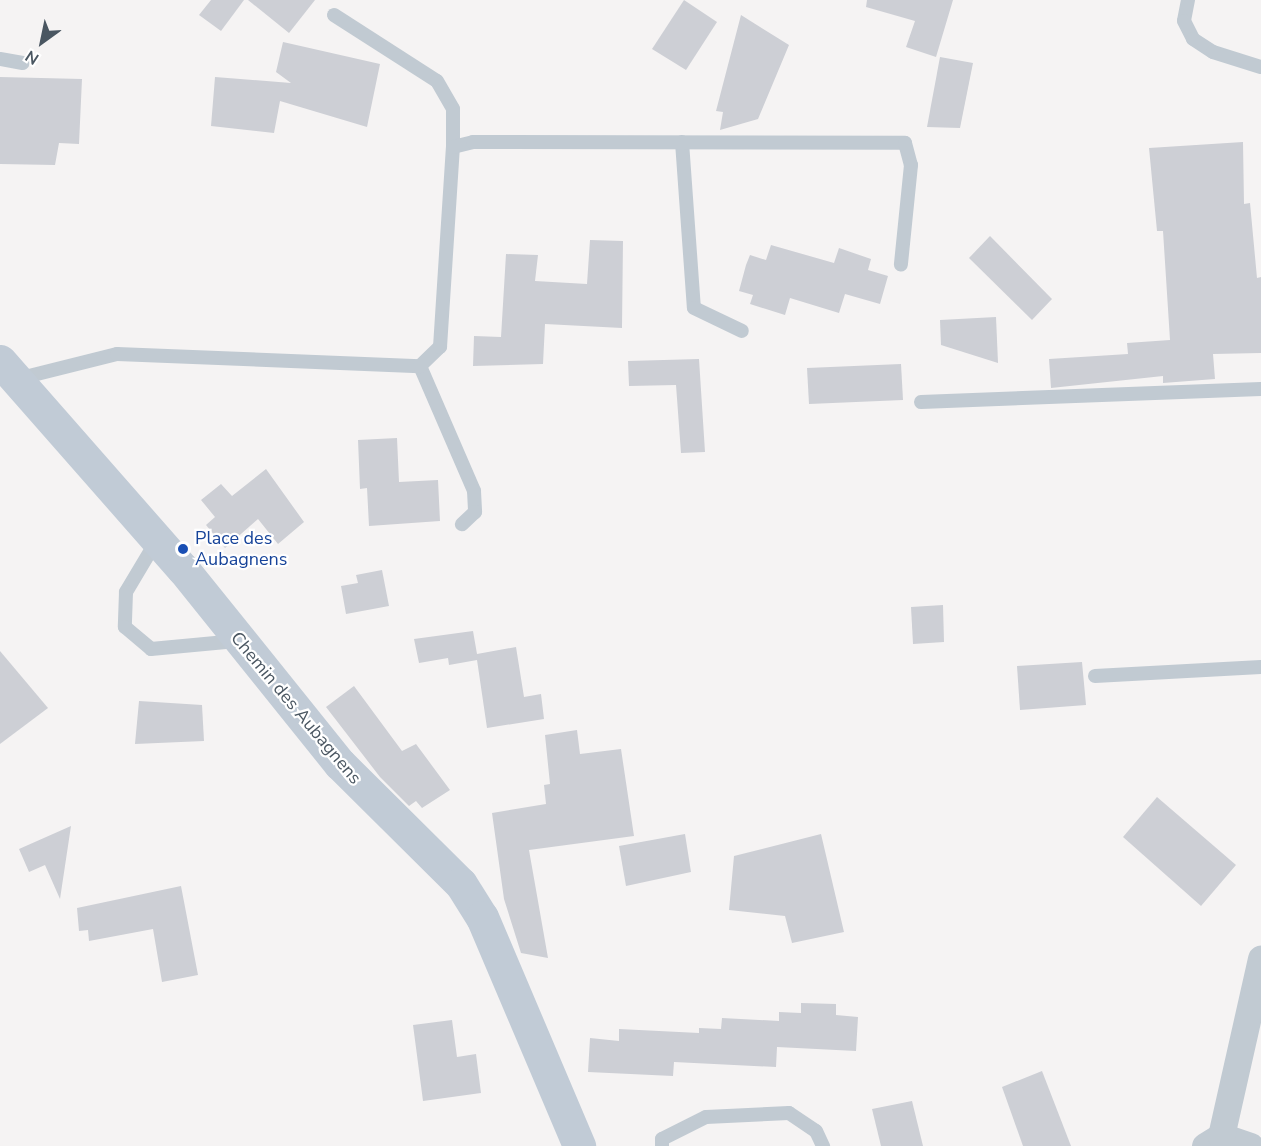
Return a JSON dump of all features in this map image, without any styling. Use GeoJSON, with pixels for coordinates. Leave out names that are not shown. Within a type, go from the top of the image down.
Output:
{"type":"FeatureCollection","features":[{"type":"Feature","properties":{"kind":"street","name":"Chemin des Aubagnens"},"geometry":{"type":"LineString","coordinates":[[8,370],[157,540],[340,765],[461,884],[503,965],[572,1141]]}},
{"type":"Feature","properties":{"kind":"street"},"geometry":{"type":"LineString","coordinates":[[1250,1146],[1213,1141],[1261,958]]}},
{"type":"Feature","properties":{"kind":"lane"},"geometry":{"type":"LineString","coordinates":[[1188,0],[1184,21],[1193,39],[1213,52],[1261,67]]}},
{"type":"Feature","properties":{"kind":"lane"},"geometry":{"type":"LineString","coordinates":[[8,370],[117,354],[420,366],[440,347],[453,147],[453,109],[437,81],[334,15]]}},
{"type":"Feature","properties":{"kind":"lane"},"geometry":{"type":"LineString","coordinates":[[0,59],[23,63]]}},
{"type":"Feature","properties":{"kind":"lane"},"geometry":{"type":"LineString","coordinates":[[453,147],[473,142],[905,143],[911,165],[901,264]]}},
{"type":"Feature","properties":{"kind":"lane"},"geometry":{"type":"LineString","coordinates":[[682,142],[694,308],[742,331]]}},
{"type":"Feature","properties":{"kind":"lane"},"geometry":{"type":"LineString","coordinates":[[420,366],[474,491],[475,512],[462,525]]}},
{"type":"Feature","properties":{"kind":"lane"},"geometry":{"type":"LineString","coordinates":[[921,402],[1261,389]]}},
{"type":"Feature","properties":{"kind":"lane"},"geometry":{"type":"LineString","coordinates":[[157,540],[126,592],[125,627],[151,649],[238,641]]}},
{"type":"Feature","properties":{"kind":"lane"},"geometry":{"type":"LineString","coordinates":[[1095,676],[1261,667]]}},
{"type":"Feature","properties":{"kind":"lane"},"geometry":{"type":"LineString","coordinates":[[662,1146],[662,1139],[706,1117],[789,1113],[816,1131],[823,1146]]}},
{"type":"Feature","properties":{"kind":"building"},"geometry":{"type":"Polygon","coordinates":[[[211,0],[244,0],[221,31],[199,15],[211,0]]]}},
{"type":"Feature","properties":{"kind":"building"},"geometry":{"type":"Polygon","coordinates":[[[248,0],[315,0],[289,33],[248,0]]]}},
{"type":"Feature","properties":{"kind":"building"},"geometry":{"type":"Polygon","coordinates":[[[684,0],[717,22],[686,70],[652,49],[684,0]]]}},
{"type":"Feature","properties":{"kind":"building"},"geometry":{"type":"Polygon","coordinates":[[[867,0],[953,0],[936,57],[906,47],[915,21],[866,7],[867,0]]]}},
{"type":"Feature","properties":{"kind":"building"},"geometry":{"type":"Polygon","coordinates":[[[741,15],[789,45],[758,119],[720,130],[723,112],[716,111],[741,15]]]}},
{"type":"Feature","properties":{"kind":"building"},"geometry":{"type":"Polygon","coordinates":[[[283,42],[380,64],[367,127],[280,101],[274,133],[211,126],[215,77],[291,83],[276,72],[283,42]]]}},
{"type":"Feature","properties":{"kind":"building"},"geometry":{"type":"Polygon","coordinates":[[[940,57],[973,63],[960,128],[927,127],[940,57]]]}},
{"type":"Feature","properties":{"kind":"building"},"geometry":{"type":"Polygon","coordinates":[[[0,77],[82,79],[79,144],[59,143],[55,165],[0,164],[0,77]]]}},
{"type":"Feature","properties":{"kind":"building"},"geometry":{"type":"Polygon","coordinates":[[[1243,142],[1244,204],[1250,203],[1257,278],[1261,277],[1261,353],[1213,354],[1215,379],[1163,383],[1163,376],[1051,388],[1049,359],[1128,354],[1127,343],[1170,340],[1163,231],[1157,231],[1149,148],[1243,142]]]}},
{"type":"Feature","properties":{"kind":"building"},"geometry":{"type":"Polygon","coordinates":[[[990,236],[1052,299],[1032,320],[969,258],[990,236]]]}},
{"type":"Feature","properties":{"kind":"building"},"geometry":{"type":"Polygon","coordinates":[[[590,240],[623,241],[622,328],[545,324],[543,364],[473,366],[474,336],[501,337],[506,254],[538,255],[535,281],[587,284],[590,240]]]}},
{"type":"Feature","properties":{"kind":"building"},"geometry":{"type":"Polygon","coordinates":[[[771,245],[834,263],[839,248],[871,259],[868,270],[888,276],[880,304],[845,294],[839,313],[790,298],[785,315],[750,304],[753,295],[739,291],[746,265],[750,255],[766,260],[771,245]]]}},
{"type":"Feature","properties":{"kind":"building"},"geometry":{"type":"Polygon","coordinates":[[[996,317],[998,363],[941,345],[940,320],[996,317]]]}},
{"type":"Feature","properties":{"kind":"building"},"geometry":{"type":"Polygon","coordinates":[[[699,359],[705,452],[681,453],[676,385],[629,386],[628,361],[699,359]]]}},
{"type":"Feature","properties":{"kind":"building"},"geometry":{"type":"Polygon","coordinates":[[[901,364],[903,400],[809,404],[807,368],[901,364]]]}},
{"type":"Feature","properties":{"kind":"building"},"geometry":{"type":"Polygon","coordinates":[[[397,438],[399,482],[438,480],[440,521],[369,526],[367,488],[360,489],[358,440],[397,438]]]}},
{"type":"Feature","properties":{"kind":"building"},"geometry":{"type":"Polygon","coordinates":[[[266,469],[304,522],[278,544],[258,519],[225,548],[206,525],[215,517],[201,500],[221,484],[232,496],[266,469]]]}},
{"type":"Feature","properties":{"kind":"building"},"geometry":{"type":"Polygon","coordinates":[[[382,570],[389,606],[346,614],[341,586],[358,583],[356,575],[382,570]]]}},
{"type":"Feature","properties":{"kind":"building"},"geometry":{"type":"Polygon","coordinates":[[[943,605],[944,642],[913,644],[911,607],[943,605]]]}},
{"type":"Feature","properties":{"kind":"building"},"geometry":{"type":"Polygon","coordinates":[[[473,631],[477,654],[516,647],[524,697],[541,694],[544,719],[487,728],[477,660],[449,665],[448,658],[419,663],[414,639],[473,631]]]}},
{"type":"Feature","properties":{"kind":"building"},"geometry":{"type":"Polygon","coordinates":[[[0,651],[48,708],[0,744],[0,651]]]}},
{"type":"Feature","properties":{"kind":"building"},"geometry":{"type":"Polygon","coordinates":[[[1082,662],[1086,705],[1020,710],[1017,666],[1082,662]]]}},
{"type":"Feature","properties":{"kind":"building"},"geometry":{"type":"Polygon","coordinates":[[[354,686],[402,751],[416,744],[450,790],[422,808],[416,801],[409,806],[380,777],[326,707],[354,686]]]}},
{"type":"Feature","properties":{"kind":"building"},"geometry":{"type":"Polygon","coordinates":[[[139,701],[202,705],[204,741],[135,744],[139,701]]]}},
{"type":"Feature","properties":{"kind":"building"},"geometry":{"type":"Polygon","coordinates":[[[577,730],[580,754],[621,749],[634,836],[529,850],[548,958],[521,953],[504,899],[492,813],[546,804],[544,785],[550,784],[545,735],[577,730]]]}},
{"type":"Feature","properties":{"kind":"building"},"geometry":{"type":"Polygon","coordinates":[[[1157,797],[1236,865],[1201,906],[1123,837],[1157,797]]]}},
{"type":"Feature","properties":{"kind":"building"},"geometry":{"type":"Polygon","coordinates":[[[71,826],[60,899],[45,865],[29,872],[19,849],[71,826]]]}},
{"type":"Feature","properties":{"kind":"building"},"geometry":{"type":"Polygon","coordinates":[[[685,834],[691,872],[626,886],[619,846],[685,834]]]}},
{"type":"Feature","properties":{"kind":"building"},"geometry":{"type":"Polygon","coordinates":[[[821,834],[844,932],[792,943],[785,916],[729,910],[734,856],[821,834]]]}},
{"type":"Feature","properties":{"kind":"building"},"geometry":{"type":"Polygon","coordinates":[[[181,886],[198,975],[162,982],[153,929],[89,941],[88,930],[79,931],[77,908],[181,886]]]}},
{"type":"Feature","properties":{"kind":"building"},"geometry":{"type":"Polygon","coordinates":[[[801,1003],[836,1004],[836,1015],[858,1017],[856,1051],[777,1047],[776,1067],[674,1062],[673,1076],[588,1072],[590,1038],[619,1041],[619,1029],[699,1033],[699,1028],[721,1029],[722,1018],[779,1021],[779,1012],[801,1013],[801,1003]]]}},
{"type":"Feature","properties":{"kind":"building"},"geometry":{"type":"Polygon","coordinates":[[[452,1020],[457,1057],[476,1054],[481,1093],[423,1101],[413,1025],[452,1020]]]}},
{"type":"Feature","properties":{"kind":"building"},"geometry":{"type":"Polygon","coordinates":[[[1042,1071],[1071,1146],[1023,1146],[1002,1087],[1042,1071]]]}},
{"type":"Feature","properties":{"kind":"building"},"geometry":{"type":"Polygon","coordinates":[[[912,1101],[923,1146],[881,1146],[872,1109],[912,1101]]]}},
{"type":"Feature","properties":{"kind":"place","name":"Place des Aubagnens"},"geometry":{"type":"Point","coordinates":[183,549]}}]}
